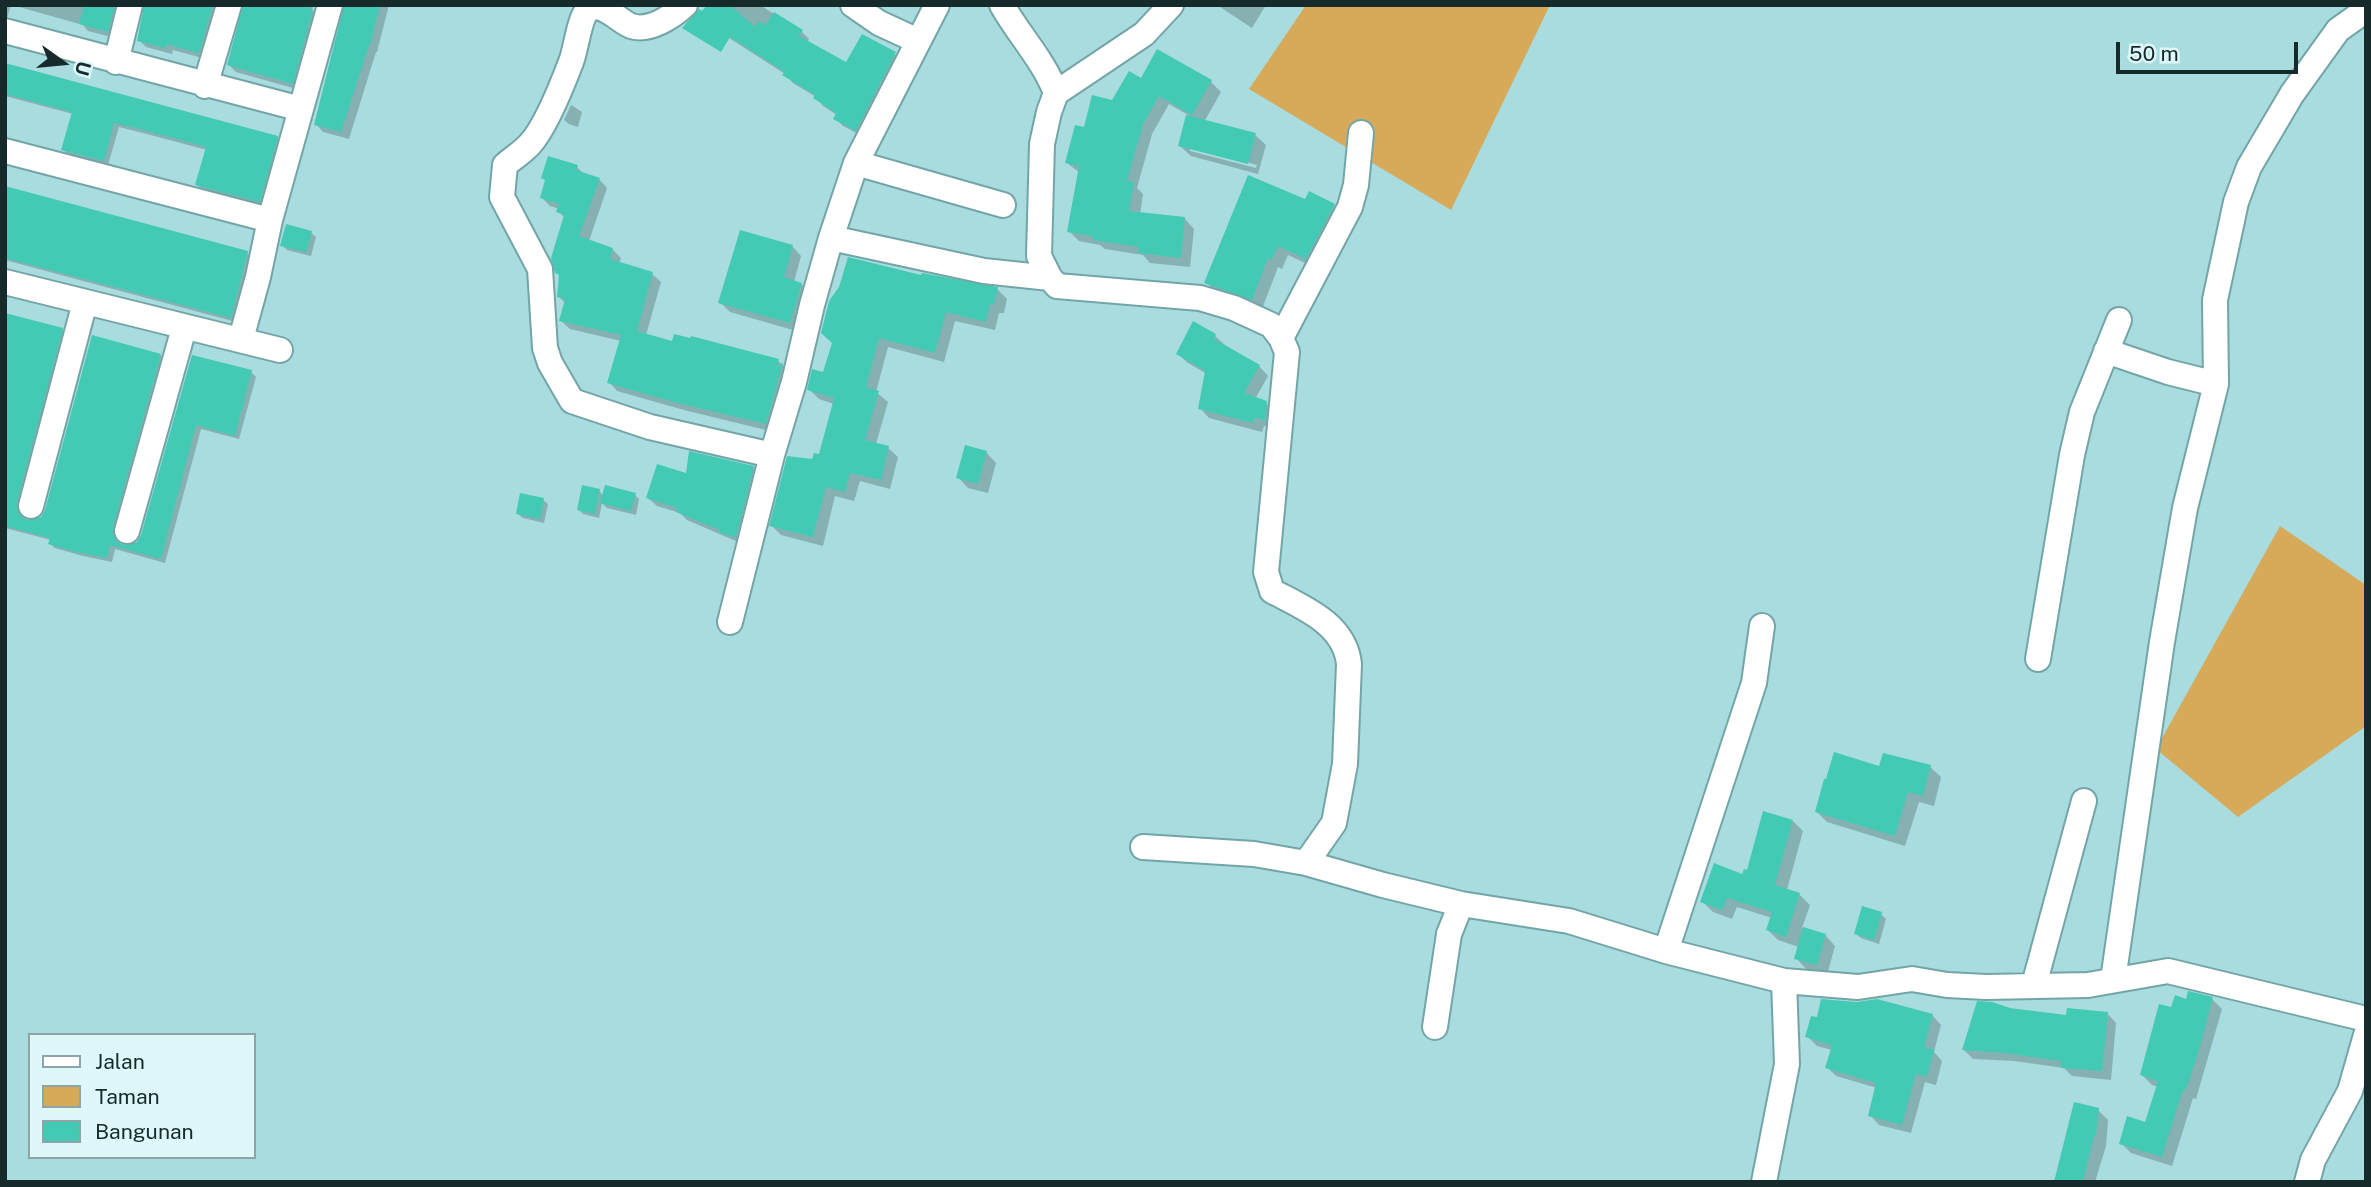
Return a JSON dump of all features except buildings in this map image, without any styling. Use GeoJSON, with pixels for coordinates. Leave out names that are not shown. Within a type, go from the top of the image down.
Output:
{"type":"FeatureCollection","features":[{"type":"Feature","properties":{"kind":"street"},"geometry":{"type":"LineString","coordinates":[[117,62],[130,5]]}},
{"type":"Feature","properties":{"kind":"street"},"geometry":{"type":"LineString","coordinates":[[205,86],[229,5]]}},
{"type":"Feature","properties":{"kind":"street"},"geometry":{"type":"LineString","coordinates":[[241,339],[270,220],[330,5]]}},
{"type":"Feature","properties":{"kind":"street"},"geometry":{"type":"LineString","coordinates":[[685,5],[669,18],[644,27],[632,26],[606,10],[588,10],[571,61],[542,126],[531,144],[505,164],[502,197],[540,269],[545,348],[550,363],[572,401],[650,427],[772,455]]}},
{"type":"Feature","properties":{"kind":"street"},"geometry":{"type":"LineString","coordinates":[[853,5],[879,23],[918,41]]}},
{"type":"Feature","properties":{"kind":"street"},"geometry":{"type":"LineString","coordinates":[[730,622],[812,305],[856,163],[937,5]]}},
{"type":"Feature","properties":{"kind":"street"},"geometry":{"type":"LineString","coordinates":[[1002,5],[1035,54],[1056,93]]}},
{"type":"Feature","properties":{"kind":"street"},"geometry":{"type":"LineString","coordinates":[[1171,5],[1144,34],[1056,93],[1042,145],[1039,256],[1057,286],[1200,298],[1270,325],[1281,338],[1287,352],[1287,365],[1266,572],[1268,584],[1272,591],[1329,625],[1348,649],[1349,664],[1345,764],[1334,823],[1306,863]]}},
{"type":"Feature","properties":{"kind":"street"},"geometry":{"type":"LineString","coordinates":[[2113,980],[2164,629],[2185,508],[2216,384],[2215,300],[2236,202],[2249,167],[2292,94],[2338,30],[2366,10]]}},
{"type":"Feature","properties":{"kind":"street"},"geometry":{"type":"LineString","coordinates":[[5,31],[205,86],[301,109]]}},
{"type":"Feature","properties":{"kind":"street"},"geometry":{"type":"LineString","coordinates":[[1281,338],[1350,207],[1356,185],[1361,133]]}},
{"type":"Feature","properties":{"kind":"street"},"geometry":{"type":"LineString","coordinates":[[5,151],[270,220]]}},
{"type":"Feature","properties":{"kind":"street"},"geometry":{"type":"LineString","coordinates":[[856,163],[1003,205]]}},
{"type":"Feature","properties":{"kind":"street"},"geometry":{"type":"LineString","coordinates":[[831,238],[984,271],[1050,278]]}},
{"type":"Feature","properties":{"kind":"street"},"geometry":{"type":"LineString","coordinates":[[5,282],[184,328],[279,349]]}},
{"type":"Feature","properties":{"kind":"street"},"geometry":{"type":"LineString","coordinates":[[32,506],[85,302]]}},
{"type":"Feature","properties":{"kind":"street"},"geometry":{"type":"LineString","coordinates":[[2038,659],[2072,455],[2082,412],[2119,320]]}},
{"type":"Feature","properties":{"kind":"street"},"geometry":{"type":"LineString","coordinates":[[127,531],[184,328]]}},
{"type":"Feature","properties":{"kind":"street"},"geometry":{"type":"LineString","coordinates":[[2106,351],[2168,372],[2216,384]]}},
{"type":"Feature","properties":{"kind":"street"},"geometry":{"type":"LineString","coordinates":[[1666,951],[1754,683],[1762,626]]}},
{"type":"Feature","properties":{"kind":"street"},"geometry":{"type":"LineString","coordinates":[[2034,985],[2084,801]]}},
{"type":"Feature","properties":{"kind":"street"},"geometry":{"type":"LineString","coordinates":[[1143,847],[1254,854],[1306,863],[1461,904],[1569,921],[1666,951],[1784,981],[1858,987],[1912,979],[1947,985],[2088,985],[2168,971],[2366,1019]]}},
{"type":"Feature","properties":{"kind":"street"},"geometry":{"type":"LineString","coordinates":[[1435,1027],[1449,934],[1461,904]]}},
{"type":"Feature","properties":{"kind":"street"},"geometry":{"type":"LineString","coordinates":[[1764,1182],[1787,1064],[1784,981]]}},
{"type":"Feature","properties":{"kind":"street"},"geometry":{"type":"LineString","coordinates":[[2307,1182],[2313,1160],[2350,1091],[2366,1035]]}},
{"type":"Feature","properties":{"kind":"green space"},"geometry":{"type":"Polygon","coordinates":[[[1306,5],[1550,5],[1451,210],[1249,89],[1306,5]]]}},
{"type":"Feature","properties":{"kind":"green space"},"geometry":{"type":"Polygon","coordinates":[[[2280,526],[2366,585],[2366,726],[2238,817],[2156,749],[2280,526]]]}}]}
